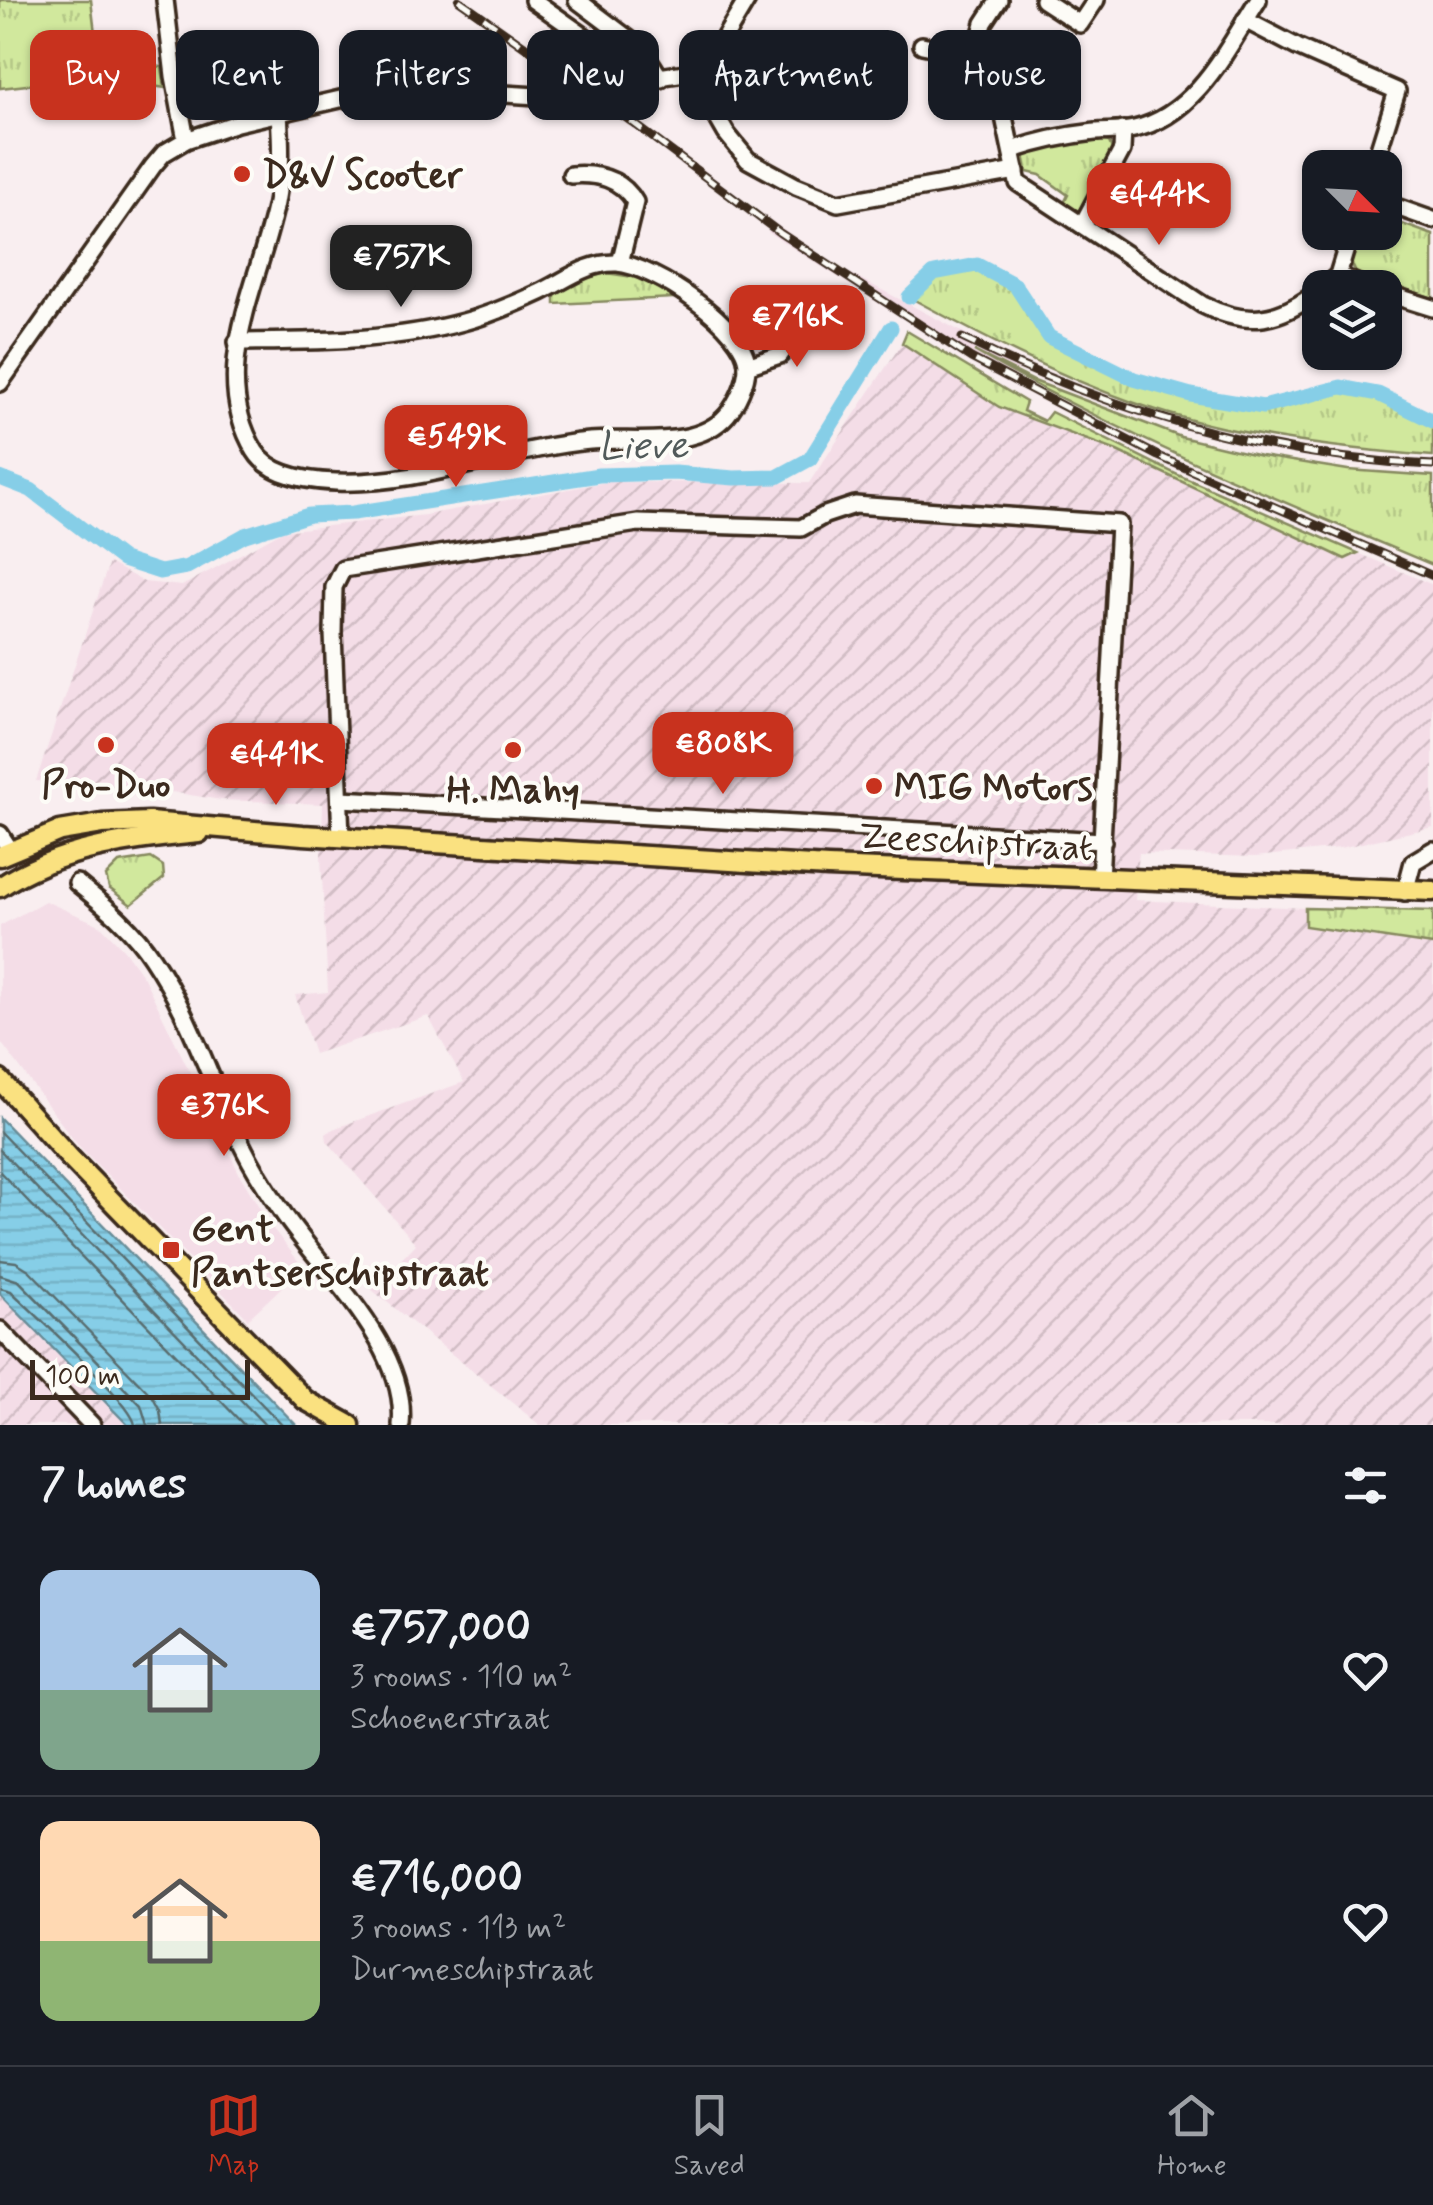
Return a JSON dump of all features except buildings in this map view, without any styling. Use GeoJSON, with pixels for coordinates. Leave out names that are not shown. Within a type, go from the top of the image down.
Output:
{"type":"FeatureCollection","features":[{"type":"Feature","properties":{"kind":"main road","name":"Zeeschipstraat"},"geometry":{"type":"LineString","coordinates":[[6,854],[60,831],[102,824],[182,823],[341,837],[828,867],[1433,892]]}},
{"type":"Feature","properties":{"kind":"main road","name":"Zeeschipstraat"},"geometry":{"type":"LineString","coordinates":[[0,887],[24,871],[97,848],[153,837],[244,829]]}},
{"type":"Feature","properties":{"kind":"main road"},"geometry":{"type":"LineString","coordinates":[[0,1080],[70,1158],[305,1400],[350,1425]]}},
{"type":"Feature","properties":{"kind":"street"},"geometry":{"type":"LineString","coordinates":[[165,0],[186,140]]}},
{"type":"Feature","properties":{"kind":"street"},"geometry":{"type":"LineString","coordinates":[[533,0],[575,30]]}},
{"type":"Feature","properties":{"kind":"street"},"geometry":{"type":"LineString","coordinates":[[577,0],[642,49],[662,79]]}},
{"type":"Feature","properties":{"kind":"street"},"geometry":{"type":"LineString","coordinates":[[729,30],[747,0]]}},
{"type":"Feature","properties":{"kind":"street"},"geometry":{"type":"LineString","coordinates":[[982,30],[999,0]]}},
{"type":"Feature","properties":{"kind":"street"},"geometry":{"type":"LineString","coordinates":[[1043,0],[1080,24],[1096,0]]}},
{"type":"Feature","properties":{"kind":"street"},"geometry":{"type":"LineString","coordinates":[[1013,150],[1048,140],[1136,129],[1181,110],[1258,0]]}},
{"type":"Feature","properties":{"kind":"street"},"geometry":{"type":"LineString","coordinates":[[1245,20],[1397,91],[1379,150]]}},
{"type":"Feature","properties":{"kind":"street"},"geometry":{"type":"LineString","coordinates":[[922,45],[928,46]]}},
{"type":"Feature","properties":{"kind":"street"},"geometry":{"type":"LineString","coordinates":[[659,79],[679,75]]}},
{"type":"Feature","properties":{"kind":"street"},"geometry":{"type":"LineString","coordinates":[[319,104],[392,87],[527,95]]}},
{"type":"Feature","properties":{"kind":"street"},"geometry":{"type":"LineString","coordinates":[[0,383],[164,153],[186,140],[255,120]]}},
{"type":"Feature","properties":{"kind":"street"},"geometry":{"type":"LineString","coordinates":[[238,342],[381,336],[458,324],[507,307],[582,269],[620,263],[644,269],[688,297],[737,338],[748,366],[728,414],[716,425],[681,438],[589,441],[412,476],[336,482],[282,473],[266,466],[256,453],[236,405],[234,376],[238,342],[283,163],[280,120]]}},
{"type":"Feature","properties":{"kind":"street"},"geometry":{"type":"LineString","coordinates":[[718,120],[748,160],[838,203],[1016,171]]}},
{"type":"Feature","properties":{"kind":"street"},"geometry":{"type":"LineString","coordinates":[[1006,120],[1018,184],[1203,305],[1228,317],[1251,320],[1272,317],[1302,303]]}},
{"type":"Feature","properties":{"kind":"street"},"geometry":{"type":"LineString","coordinates":[[1082,224],[1122,150],[1123,130]]}},
{"type":"Feature","properties":{"kind":"street"},"geometry":{"type":"LineString","coordinates":[[571,175],[608,178],[635,202],[620,263]]}},
{"type":"Feature","properties":{"kind":"street"},"geometry":{"type":"LineString","coordinates":[[1402,209],[1433,220]]}},
{"type":"Feature","properties":{"kind":"street"},"geometry":{"type":"LineString","coordinates":[[1402,298],[1433,308]]}},
{"type":"Feature","properties":{"kind":"street"},"geometry":{"type":"LineString","coordinates":[[748,366],[780,355],[806,319]]}},
{"type":"Feature","properties":{"kind":"street"},"geometry":{"type":"LineString","coordinates":[[341,837],[333,633],[334,587],[343,569],[638,524],[801,528],[854,506],[874,506],[1118,524],[1100,879]]}},
{"type":"Feature","properties":{"kind":"street"},"geometry":{"type":"LineString","coordinates":[[341,799],[1103,841]]}},
{"type":"Feature","properties":{"kind":"street"},"geometry":{"type":"LineString","coordinates":[[0,834],[6,854]]}},
{"type":"Feature","properties":{"kind":"street"},"geometry":{"type":"LineString","coordinates":[[1405,892],[1412,862],[1433,850]]}},
{"type":"Feature","properties":{"kind":"street"},"geometry":{"type":"LineString","coordinates":[[77,883],[126,923],[156,963],[245,1152],[290,1223],[369,1325],[392,1372],[402,1410],[401,1425]]}},
{"type":"Feature","properties":{"kind":"street"},"geometry":{"type":"LineString","coordinates":[[0,1330],[92,1425]]}},
{"type":"Feature","properties":{"kind":"shaded area"},"geometry":{"type":"Polygon","coordinates":[[[774,223],[838,267],[1021,363],[1017,372],[996,363],[1016,375],[1011,383],[768,232],[774,223]]]}},
{"type":"Feature","properties":{"kind":"shaded area"},"geometry":{"type":"Polygon","coordinates":[[[902,343],[999,407],[1117,451],[1345,559],[1358,553],[1433,585],[1433,827],[1340,848],[1255,857],[1139,853],[1135,900],[1305,908],[1306,926],[1433,945],[1433,1425],[540,1425],[372,1290],[416,1244],[327,1141],[326,1134],[464,1082],[428,1016],[314,1054],[295,995],[328,992],[321,857],[323,804],[221,800],[153,789],[36,781],[109,563],[144,582],[182,586],[283,531],[425,515],[607,482],[809,483],[902,343]]]}},
{"type":"Feature","properties":{"kind":"shaded area"},"geometry":{"type":"Polygon","coordinates":[[[45,901],[100,925],[144,978],[241,1177],[270,1225],[303,1267],[248,1319],[76,1143],[0,1041],[0,926],[45,901]]]}},
{"type":"Feature","properties":{"kind":"shaded area"},"geometry":{"type":"Polygon","coordinates":[[[0,1294],[92,1386],[128,1425],[0,1425],[0,1294]]]}},
{"type":"Feature","properties":{"kind":"green space"},"geometry":{"type":"Polygon","coordinates":[[[0,0],[91,0],[95,30],[30,30],[30,85],[0,88],[0,0]]]}},
{"type":"Feature","properties":{"kind":"green space"},"geometry":{"type":"Polygon","coordinates":[[[156,66],[162,67],[165,88],[156,87],[156,66]]]}},
{"type":"Feature","properties":{"kind":"green space"},"geometry":{"type":"Polygon","coordinates":[[[1099,139],[1109,142],[1115,156],[1079,211],[1073,212],[1063,205],[1068,195],[1040,175],[1027,172],[1027,151],[1099,139]]]}},
{"type":"Feature","properties":{"kind":"green space"},"geometry":{"type":"Polygon","coordinates":[[[1402,224],[1433,235],[1433,298],[1402,288],[1402,270],[1355,270],[1351,262],[1355,250],[1402,250],[1402,224]]]}},
{"type":"Feature","properties":{"kind":"green space"},"geometry":{"type":"Polygon","coordinates":[[[977,265],[1015,285],[1049,337],[1134,379],[1191,395],[1263,407],[1341,387],[1378,394],[1433,421],[1433,456],[1281,439],[1169,414],[1046,367],[909,297],[934,273],[977,265]]]}},
{"type":"Feature","properties":{"kind":"green space"},"geometry":{"type":"Polygon","coordinates":[[[606,273],[640,278],[674,298],[555,304],[555,295],[606,273]]]}},
{"type":"Feature","properties":{"kind":"green space"},"geometry":{"type":"Polygon","coordinates":[[[907,331],[1026,402],[1023,411],[1044,421],[1051,412],[1178,475],[1358,553],[1345,559],[1117,451],[999,407],[902,343],[907,331]]]}},
{"type":"Feature","properties":{"kind":"green space"},"geometry":{"type":"Polygon","coordinates":[[[974,351],[1034,381],[1181,437],[1261,456],[1348,470],[1433,476],[1433,565],[1143,438],[974,351]]]}},
{"type":"Feature","properties":{"kind":"green space"},"geometry":{"type":"Polygon","coordinates":[[[151,858],[163,866],[164,878],[131,905],[109,888],[106,876],[119,863],[151,858]]]}},
{"type":"Feature","properties":{"kind":"green space"},"geometry":{"type":"Polygon","coordinates":[[[1305,908],[1433,911],[1433,945],[1305,926],[1305,908]]]}},
{"type":"Feature","properties":{"kind":"water"},"geometry":{"type":"Polygon","coordinates":[[[0,1118],[296,1425],[128,1425],[0,1294],[0,1118]]]}},
{"type":"Feature","properties":{"kind":"waterway","name":"Lieve"},"geometry":{"type":"LineString","coordinates":[[909,297],[934,273],[977,265],[1015,285],[1049,337],[1134,379],[1191,395],[1263,407],[1341,387],[1378,394],[1433,421]]}},
{"type":"Feature","properties":{"kind":"waterway","name":"Lieve"},"geometry":{"type":"LineString","coordinates":[[0,478],[31,490],[123,560],[160,572],[187,567],[245,535],[309,515],[353,513],[599,475],[777,477],[810,459],[891,328]]}},
{"type":"Feature","properties":{"kind":"railway"},"geometry":{"type":"LineString","coordinates":[[459,0],[780,233],[971,358],[1158,456],[1433,576]]}},
{"type":"Feature","properties":{"kind":"railway"},"geometry":{"type":"LineString","coordinates":[[962,338],[1075,388],[1191,427],[1310,453],[1433,465]]}},
{"type":"Feature","properties":{"kind":"place","name":"D&V Scooter"},"geometry":{"type":"Point","coordinates":[242,174]}},
{"type":"Feature","properties":{"kind":"place","name":"Pro-Duo"},"geometry":{"type":"Point","coordinates":[106,745]}},
{"type":"Feature","properties":{"kind":"place","name":"H. Mahy"},"geometry":{"type":"Point","coordinates":[513,750]}},
{"type":"Feature","properties":{"kind":"place","name":"MIG Motors"},"geometry":{"type":"Point","coordinates":[874,786]}},
{"type":"Feature","properties":{"kind":"place","name":"Gent Pantserschipstraat"},"geometry":{"type":"Point","coordinates":[171,1250]}}]}
